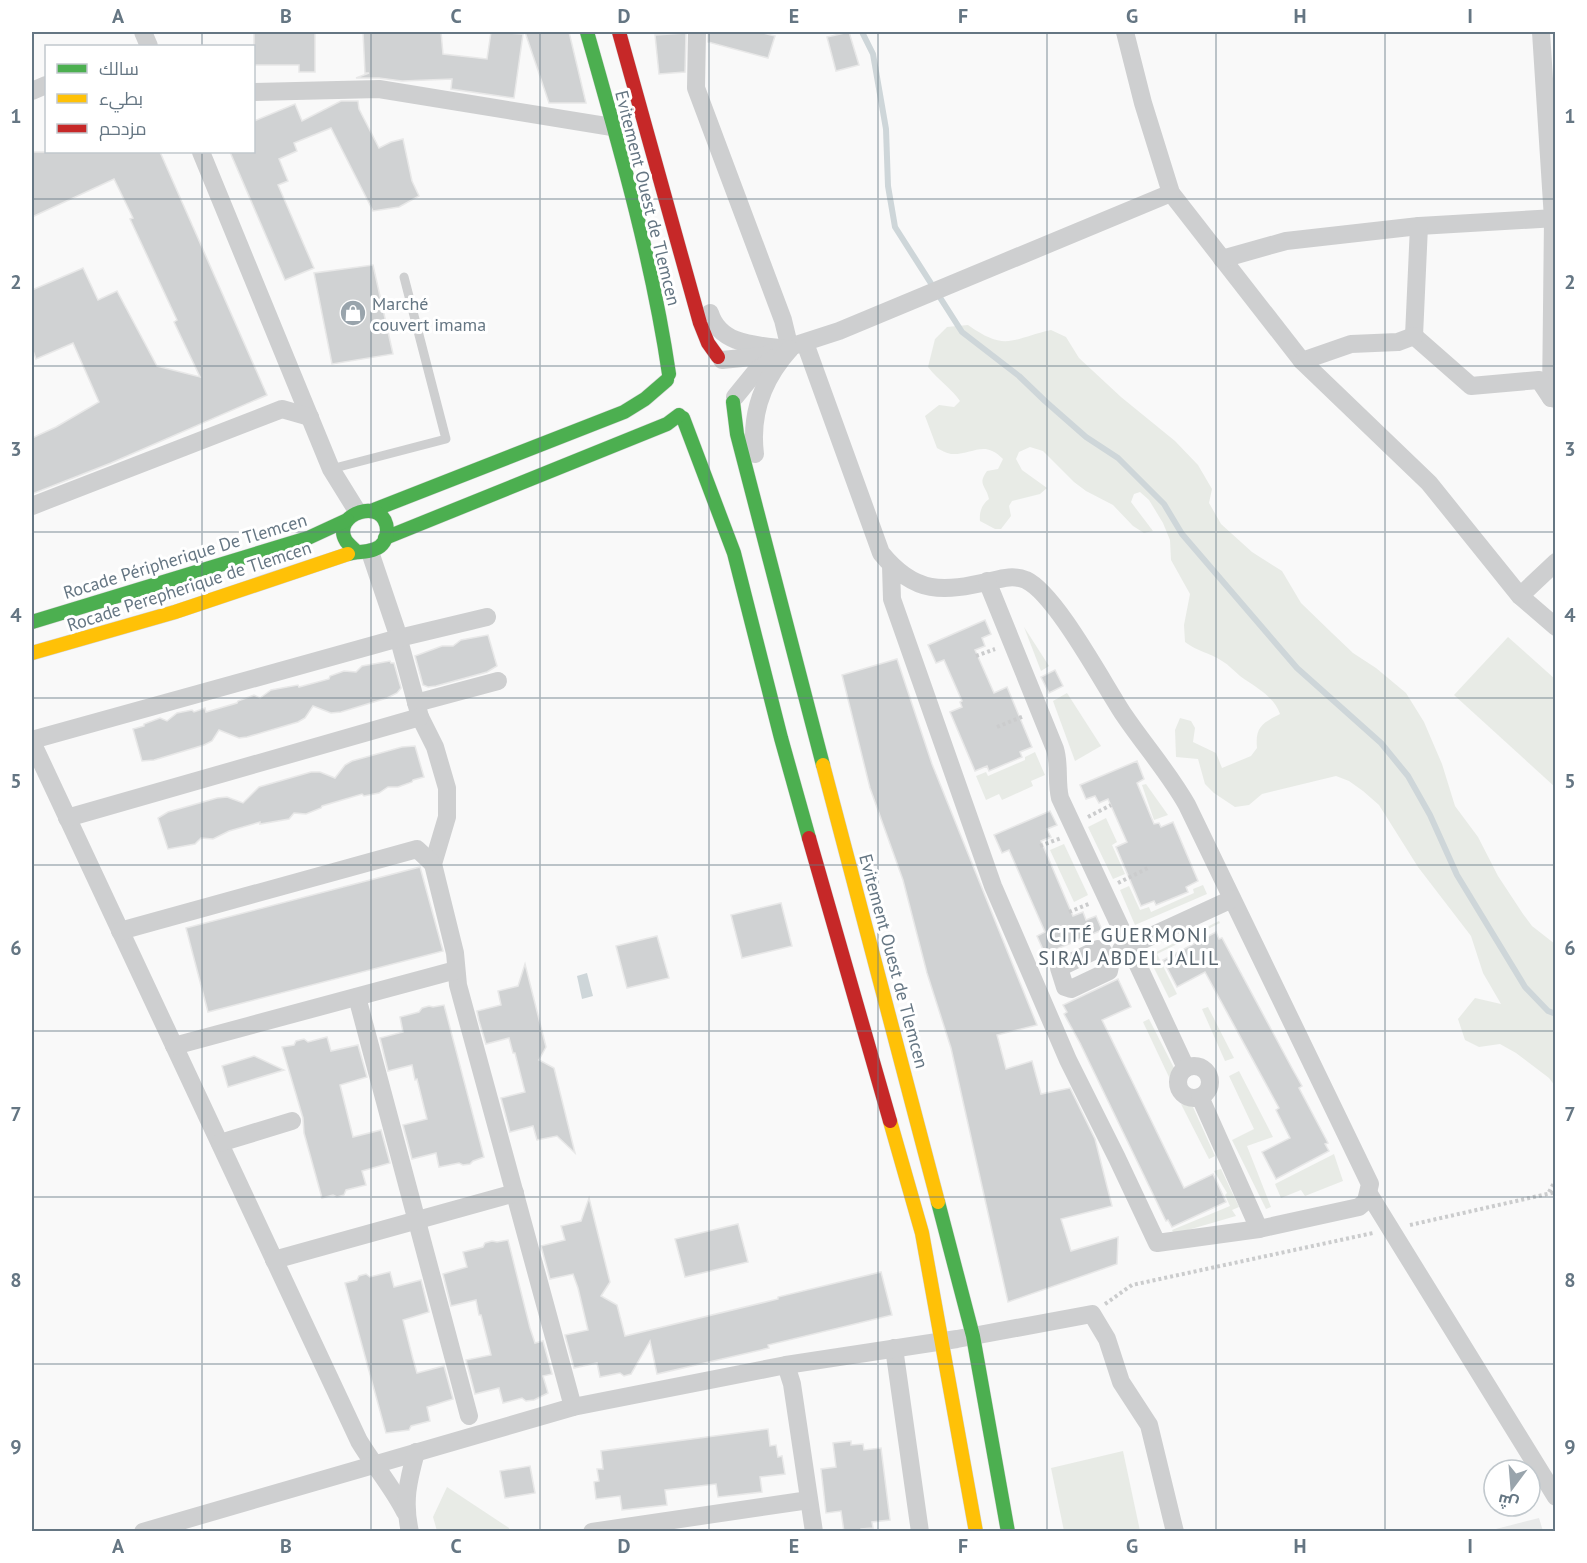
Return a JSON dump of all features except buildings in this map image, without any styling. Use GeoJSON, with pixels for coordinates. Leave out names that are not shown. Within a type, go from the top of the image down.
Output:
{"type":"FeatureCollection","features":[{"type":"Feature","properties":{"kind":"highway","name":"Evitement Ouest de Tlemcen"},"geometry":{"type":"LineString","coordinates":[[586,32],[629,182],[660,317],[675,410],[734,553],[781,738],[922,1233],[976,1532]]}},
{"type":"Feature","properties":{"kind":"highway","name":"Evitement Ouest de Tlemcen"},"geometry":{"type":"LineString","coordinates":[[620,32],[700,322],[708,343],[726,366],[736,386],[734,400],[741,448],[974,1336],[1008,1532]]}},
{"type":"Feature","properties":{"kind":"highway"},"geometry":{"type":"LineString","coordinates":[[702,353],[726,366]]}},
{"type":"Feature","properties":{"kind":"highway"},"geometry":{"type":"LineString","coordinates":[[668,377],[679,361]]}},
{"type":"Feature","properties":{"kind":"highway","name":"Rocade Péripherique De Tlemcen"},"geometry":{"type":"LineString","coordinates":[[32,622],[308,538],[358,514],[624,412],[645,399],[668,377]]}},
{"type":"Feature","properties":{"kind":"highway"},"geometry":{"type":"LineString","coordinates":[[723,416],[734,400]]}},
{"type":"Feature","properties":{"kind":"highway"},"geometry":{"type":"LineString","coordinates":[[385,538],[667,424],[675,410],[699,423]]}},
{"type":"Feature","properties":{"kind":"highway"},"geometry":{"type":"LineString","coordinates":[[358,514],[382,518],[386,525],[385,538],[382,545],[363,551],[346,541],[344,527],[358,514]]}},
{"type":"Feature","properties":{"kind":"highway","name":"Rocade Perepherique de Tlemcen"},"geometry":{"type":"LineString","coordinates":[[32,653],[175,612],[363,551]]}},
{"type":"Feature","properties":{"kind":"street"},"geometry":{"type":"LineString","coordinates":[[697,32],[696,87],[783,320],[797,346],[881,553],[891,566],[905,577],[938,589],[1018,577],[1039,588],[1054,605],[1126,718],[1173,782],[1370,1184],[1366,1201],[1359,1207],[1259,1229],[1156,1243],[1068,1060],[993,886],[892,598],[891,566]]}},
{"type":"Feature","properties":{"kind":"street"},"geometry":{"type":"LineString","coordinates":[[1125,32],[1143,102],[1171,193],[1302,361],[1429,483],[1520,596],[1556,627]]}},
{"type":"Feature","properties":{"kind":"street"},"geometry":{"type":"LineString","coordinates":[[1541,32],[1554,219],[1553,399]]}},
{"type":"Feature","properties":{"kind":"street"},"geometry":{"type":"LineString","coordinates":[[255,92],[379,88],[612,127]]}},
{"type":"Feature","properties":{"kind":"street"},"geometry":{"type":"LineString","coordinates":[[201,153],[332,469],[358,514]]}},
{"type":"Feature","properties":{"kind":"street"},"geometry":{"type":"LineString","coordinates":[[726,366],[797,346],[839,331],[1171,193]]}},
{"type":"Feature","properties":{"kind":"street"},"geometry":{"type":"LineString","coordinates":[[1222,259],[1286,241],[1419,226],[1554,219]]}},
{"type":"Feature","properties":{"kind":"street"},"geometry":{"type":"LineString","coordinates":[[1414,336],[1419,226]]}},
{"type":"Feature","properties":{"kind":"street"},"geometry":{"type":"LineString","coordinates":[[680,250],[698,272],[711,318],[720,332],[742,342],[797,346]]}},
{"type":"Feature","properties":{"kind":"street"},"geometry":{"type":"LineString","coordinates":[[1414,336],[1472,386],[1539,380],[1553,399]]}},
{"type":"Feature","properties":{"kind":"street"},"geometry":{"type":"LineString","coordinates":[[1302,361],[1351,344],[1398,342],[1414,336]]}},
{"type":"Feature","properties":{"kind":"street"},"geometry":{"type":"LineString","coordinates":[[734,400],[756,370],[797,346]]}},
{"type":"Feature","properties":{"kind":"street"},"geometry":{"type":"LineString","coordinates":[[782,607],[787,592],[755,460],[753,439],[755,414],[761,393],[778,362],[797,346]]}},
{"type":"Feature","properties":{"kind":"street"},"geometry":{"type":"LineString","coordinates":[[32,506],[282,409],[310,417]]}},
{"type":"Feature","properties":{"kind":"street"},"geometry":{"type":"LineString","coordinates":[[363,551],[399,638],[418,710],[435,747],[447,788],[447,817],[433,864],[455,953],[458,985],[573,1407]]}},
{"type":"Feature","properties":{"kind":"street"},"geometry":{"type":"LineString","coordinates":[[1520,596],[1552,572]]}},
{"type":"Feature","properties":{"kind":"street"},"geometry":{"type":"LineString","coordinates":[[987,581],[1058,757],[1060,798],[1186,1068],[1201,1067],[1209,1075],[1208,1090],[1200,1097],[1259,1229]]}},
{"type":"Feature","properties":{"kind":"street"},"geometry":{"type":"LineString","coordinates":[[410,1532],[405,1512],[393,1489],[373,1465],[359,1441],[32,741],[399,638],[487,617]]}},
{"type":"Feature","properties":{"kind":"street"},"geometry":{"type":"LineString","coordinates":[[67,818],[418,710],[498,681]]}},
{"type":"Feature","properties":{"kind":"street"},"geometry":{"type":"LineString","coordinates":[[120,931],[417,849],[441,838]]}},
{"type":"Feature","properties":{"kind":"street"},"geometry":{"type":"LineString","coordinates":[[417,849],[433,864]]}},
{"type":"Feature","properties":{"kind":"street"},"geometry":{"type":"LineString","coordinates":[[1105,957],[1232,899]]}},
{"type":"Feature","properties":{"kind":"street"},"geometry":{"type":"LineString","coordinates":[[174,1046],[456,970]]}},
{"type":"Feature","properties":{"kind":"street"},"geometry":{"type":"LineString","coordinates":[[357,997],[469,1416]]}},
{"type":"Feature","properties":{"kind":"street"},"geometry":{"type":"LineString","coordinates":[[220,1143],[292,1121]]}},
{"type":"Feature","properties":{"kind":"street"},"geometry":{"type":"LineString","coordinates":[[274,1260],[514,1193]]}},
{"type":"Feature","properties":{"kind":"street"},"geometry":{"type":"LineString","coordinates":[[1369,1194],[1389,1230],[1556,1497]]}},
{"type":"Feature","properties":{"kind":"street"},"geometry":{"type":"LineString","coordinates":[[142,1532],[573,1407],[786,1365],[974,1336],[1092,1314],[1107,1340],[1121,1382],[1149,1425],[1175,1532]]}},
{"type":"Feature","properties":{"kind":"street"},"geometry":{"type":"LineString","coordinates":[[894,1348],[920,1532]]}},
{"type":"Feature","properties":{"kind":"street"},"geometry":{"type":"LineString","coordinates":[[786,1365],[792,1384],[813,1532]]}},
{"type":"Feature","properties":{"kind":"street"},"geometry":{"type":"LineString","coordinates":[[405,1512],[416,1452]]}},
{"type":"Feature","properties":{"kind":"street"},"geometry":{"type":"LineString","coordinates":[[592,1532],[626,1529],[809,1500]]}},
{"type":"Feature","properties":{"kind":"lane"},"geometry":{"type":"LineString","coordinates":[[332,469],[446,438],[404,277]]}},
{"type":"Feature","properties":{"kind":"path"},"geometry":{"type":"LineString","coordinates":[[997,727],[1039,710]]}},
{"type":"Feature","properties":{"kind":"path"},"geometry":{"type":"LineString","coordinates":[[1072,824],[1112,805]]}},
{"type":"Feature","properties":{"kind":"path"},"geometry":{"type":"LineString","coordinates":[[1103,890],[1150,867]]}},
{"type":"Feature","properties":{"kind":"path"},"geometry":{"type":"LineString","coordinates":[[1549,1193],[1556,1179]]}},
{"type":"Feature","properties":{"kind":"path"},"geometry":{"type":"LineString","coordinates":[[1092,1314],[1132,1285],[1556,1192]]}},
{"type":"Feature","properties":{"kind":"shaded area"},"geometry":{"type":"Polygon","coordinates":[[[968,325],[1000,341],[1009,341],[1051,330],[1066,337],[1079,358],[1121,397],[1175,441],[1198,465],[1212,489],[1209,503],[1221,524],[1252,552],[1282,571],[1301,603],[1353,653],[1376,668],[1406,693],[1424,722],[1442,764],[1455,806],[1478,837],[1498,876],[1523,914],[1532,926],[1555,944],[1555,1086],[1549,1078],[1500,1044],[1479,1047],[1465,1040],[1458,1019],[1475,998],[1501,1004],[1483,973],[1471,936],[1418,867],[1379,805],[1363,791],[1349,781],[1336,776],[1262,794],[1249,805],[1235,807],[1205,784],[1198,759],[1176,757],[1175,730],[1180,718],[1191,721],[1195,728],[1193,742],[1216,753],[1222,768],[1251,756],[1257,748],[1257,735],[1261,726],[1280,714],[1269,697],[1227,664],[1185,642],[1184,625],[1190,594],[1171,560],[1170,540],[1149,500],[1140,492],[1134,494],[1131,502],[1153,531],[1144,533],[1133,526],[1113,505],[1074,482],[1043,451],[1030,447],[1019,452],[1016,459],[1022,470],[1047,488],[1040,494],[1012,501],[1009,506],[1011,516],[1001,529],[995,529],[980,521],[984,503],[989,499],[982,482],[983,479],[987,471],[998,469],[1003,459],[996,453],[984,449],[951,454],[937,448],[925,416],[939,405],[954,407],[960,401],[928,367],[935,339],[947,327],[968,325]]]}},
{"type":"Feature","properties":{"kind":"shaded area"},"geometry":{"type":"Polygon","coordinates":[[[1024,627],[1049,666],[1041,671],[1024,627]]]}},
{"type":"Feature","properties":{"kind":"shaded area"},"geometry":{"type":"Polygon","coordinates":[[[1508,637],[1555,679],[1555,787],[1454,695],[1508,637]]]}},
{"type":"Feature","properties":{"kind":"shaded area"},"geometry":{"type":"Polygon","coordinates":[[[1067,693],[1101,746],[1075,761],[1053,701],[1067,693]]]}},
{"type":"Feature","properties":{"kind":"shaded area"},"geometry":{"type":"Polygon","coordinates":[[[1035,752],[1045,775],[1031,781],[1033,786],[1002,800],[999,794],[986,800],[976,776],[986,772],[988,776],[1025,760],[1025,757],[1035,752]]]}},
{"type":"Feature","properties":{"kind":"shaded area"},"geometry":{"type":"Polygon","coordinates":[[[1146,784],[1168,815],[1154,820],[1142,785],[1146,784]]]}},
{"type":"Feature","properties":{"kind":"shaded area"},"geometry":{"type":"Polygon","coordinates":[[[1106,818],[1117,842],[1112,845],[1125,874],[1113,879],[1088,827],[1106,818]]]}},
{"type":"Feature","properties":{"kind":"shaded area"},"geometry":{"type":"Polygon","coordinates":[[[1064,844],[1088,895],[1074,902],[1050,850],[1064,844]]]}},
{"type":"Feature","properties":{"kind":"shaded area"},"geometry":{"type":"Polygon","coordinates":[[[1203,885],[1207,894],[1135,925],[1120,890],[1129,886],[1140,910],[1149,907],[1151,912],[1194,893],[1193,889],[1203,885]]]}},
{"type":"Feature","properties":{"kind":"shaded area"},"geometry":{"type":"Polygon","coordinates":[[[1219,921],[1220,923],[1157,954],[1177,994],[1169,998],[1148,956],[1219,921]]]}},
{"type":"Feature","properties":{"kind":"shaded area"},"geometry":{"type":"Polygon","coordinates":[[[587,973],[593,996],[582,999],[577,976],[587,973]]]}},
{"type":"Feature","properties":{"kind":"shaded area"},"geometry":{"type":"Polygon","coordinates":[[[1208,1007],[1234,1058],[1225,1061],[1202,1009],[1208,1007]]]}},
{"type":"Feature","properties":{"kind":"shaded area"},"geometry":{"type":"Polygon","coordinates":[[[1149,1019],[1174,1068],[1169,1077],[1143,1022],[1149,1019]]]}},
{"type":"Feature","properties":{"kind":"shaded area"},"geometry":{"type":"Polygon","coordinates":[[[1239,1071],[1273,1137],[1247,1146],[1271,1207],[1266,1209],[1232,1140],[1254,1129],[1229,1076],[1239,1071]]]}},
{"type":"Feature","properties":{"kind":"shaded area"},"geometry":{"type":"Polygon","coordinates":[[[1181,1104],[1193,1107],[1215,1156],[1209,1159],[1181,1104]]]}},
{"type":"Feature","properties":{"kind":"shaded area"},"geometry":{"type":"Polygon","coordinates":[[[1334,1154],[1343,1181],[1305,1196],[1301,1190],[1281,1198],[1275,1184],[1334,1154]]]}},
{"type":"Feature","properties":{"kind":"shaded area"},"geometry":{"type":"Polygon","coordinates":[[[1221,1169],[1239,1207],[1232,1210],[1236,1216],[1174,1234],[1172,1230],[1230,1206],[1225,1195],[1227,1193],[1214,1171],[1221,1169]]]}},
{"type":"Feature","properties":{"kind":"shaded area"},"geometry":{"type":"Polygon","coordinates":[[[1123,1451],[1140,1531],[1064,1531],[1051,1468],[1123,1451]]]}},
{"type":"Feature","properties":{"kind":"shaded area"},"geometry":{"type":"Polygon","coordinates":[[[447,1487],[509,1528],[510,1531],[437,1531],[433,1517],[447,1487]]]}},
{"type":"Feature","properties":{"kind":"shaded area"},"geometry":{"type":"Polygon","coordinates":[[[1539,1518],[1543,1531],[1488,1531],[1539,1518]]]}},
{"type":"Feature","properties":{"kind":"waterway"},"geometry":{"type":"LineString","coordinates":[[862,32],[873,54],[886,129],[888,186],[895,227],[962,332],[1019,376],[1086,437],[1118,458],[1164,504],[1182,534],[1297,668],[1381,743],[1408,776],[1430,815],[1457,875],[1525,987],[1548,1011],[1556,1014]]}},
{"type":"Feature","properties":{"kind":"traffic: fast"},"geometry":{"type":"LineString","coordinates":[[587,32],[623,159],[644,245],[669,374]]}},
{"type":"Feature","properties":{"kind":"traffic: fast"},"geometry":{"type":"LineString","coordinates":[[371,511],[624,412],[645,399],[667,380]]}},
{"type":"Feature","properties":{"kind":"traffic: fast"},"geometry":{"type":"LineString","coordinates":[[733,402],[737,434],[823,765]]}},
{"type":"Feature","properties":{"kind":"traffic: fast"},"geometry":{"type":"LineString","coordinates":[[385,538],[667,424],[679,415]]}},
{"type":"Feature","properties":{"kind":"traffic: fast"},"geometry":{"type":"LineString","coordinates":[[683,418],[734,553],[809,838]]}},
{"type":"Feature","properties":{"kind":"traffic: fast"},"geometry":{"type":"LineString","coordinates":[[348,554],[372,550],[384,542],[387,530],[384,519],[378,513],[360,512],[351,516],[345,523],[343,531],[346,541],[356,551]]}},
{"type":"Feature","properties":{"kind":"traffic: fast"},"geometry":{"type":"LineString","coordinates":[[32,622],[308,538],[347,520]]}},
{"type":"Feature","properties":{"kind":"traffic: fast"},"geometry":{"type":"LineString","coordinates":[[938,1202],[973,1336],[1008,1532]]}},
{"type":"Feature","properties":{"kind":"traffic: slow"},"geometry":{"type":"LineString","coordinates":[[32,653],[175,612],[348,554]]}},
{"type":"Feature","properties":{"kind":"traffic: slow"},"geometry":{"type":"LineString","coordinates":[[823,765],[938,1202]]}},
{"type":"Feature","properties":{"kind":"traffic: slow"},"geometry":{"type":"LineString","coordinates":[[890,1121],[922,1233],[976,1532]]}},
{"type":"Feature","properties":{"kind":"traffic: jam"},"geometry":{"type":"LineString","coordinates":[[619,32],[700,323],[708,343],[718,357]]}},
{"type":"Feature","properties":{"kind":"traffic: jam"},"geometry":{"type":"LineString","coordinates":[[809,838],[890,1121]]}},
{"type":"Feature","properties":{"kind":"place","name":"Marché couvert imama"},"geometry":{"type":"Point","coordinates":[353,313]}},
{"type":"Feature","properties":{"kind":"district","name":"CITÉ GUERMONI SIRAJ ABDEL JALIL"},"geometry":{"type":"Point","coordinates":[1129,946]}}]}
